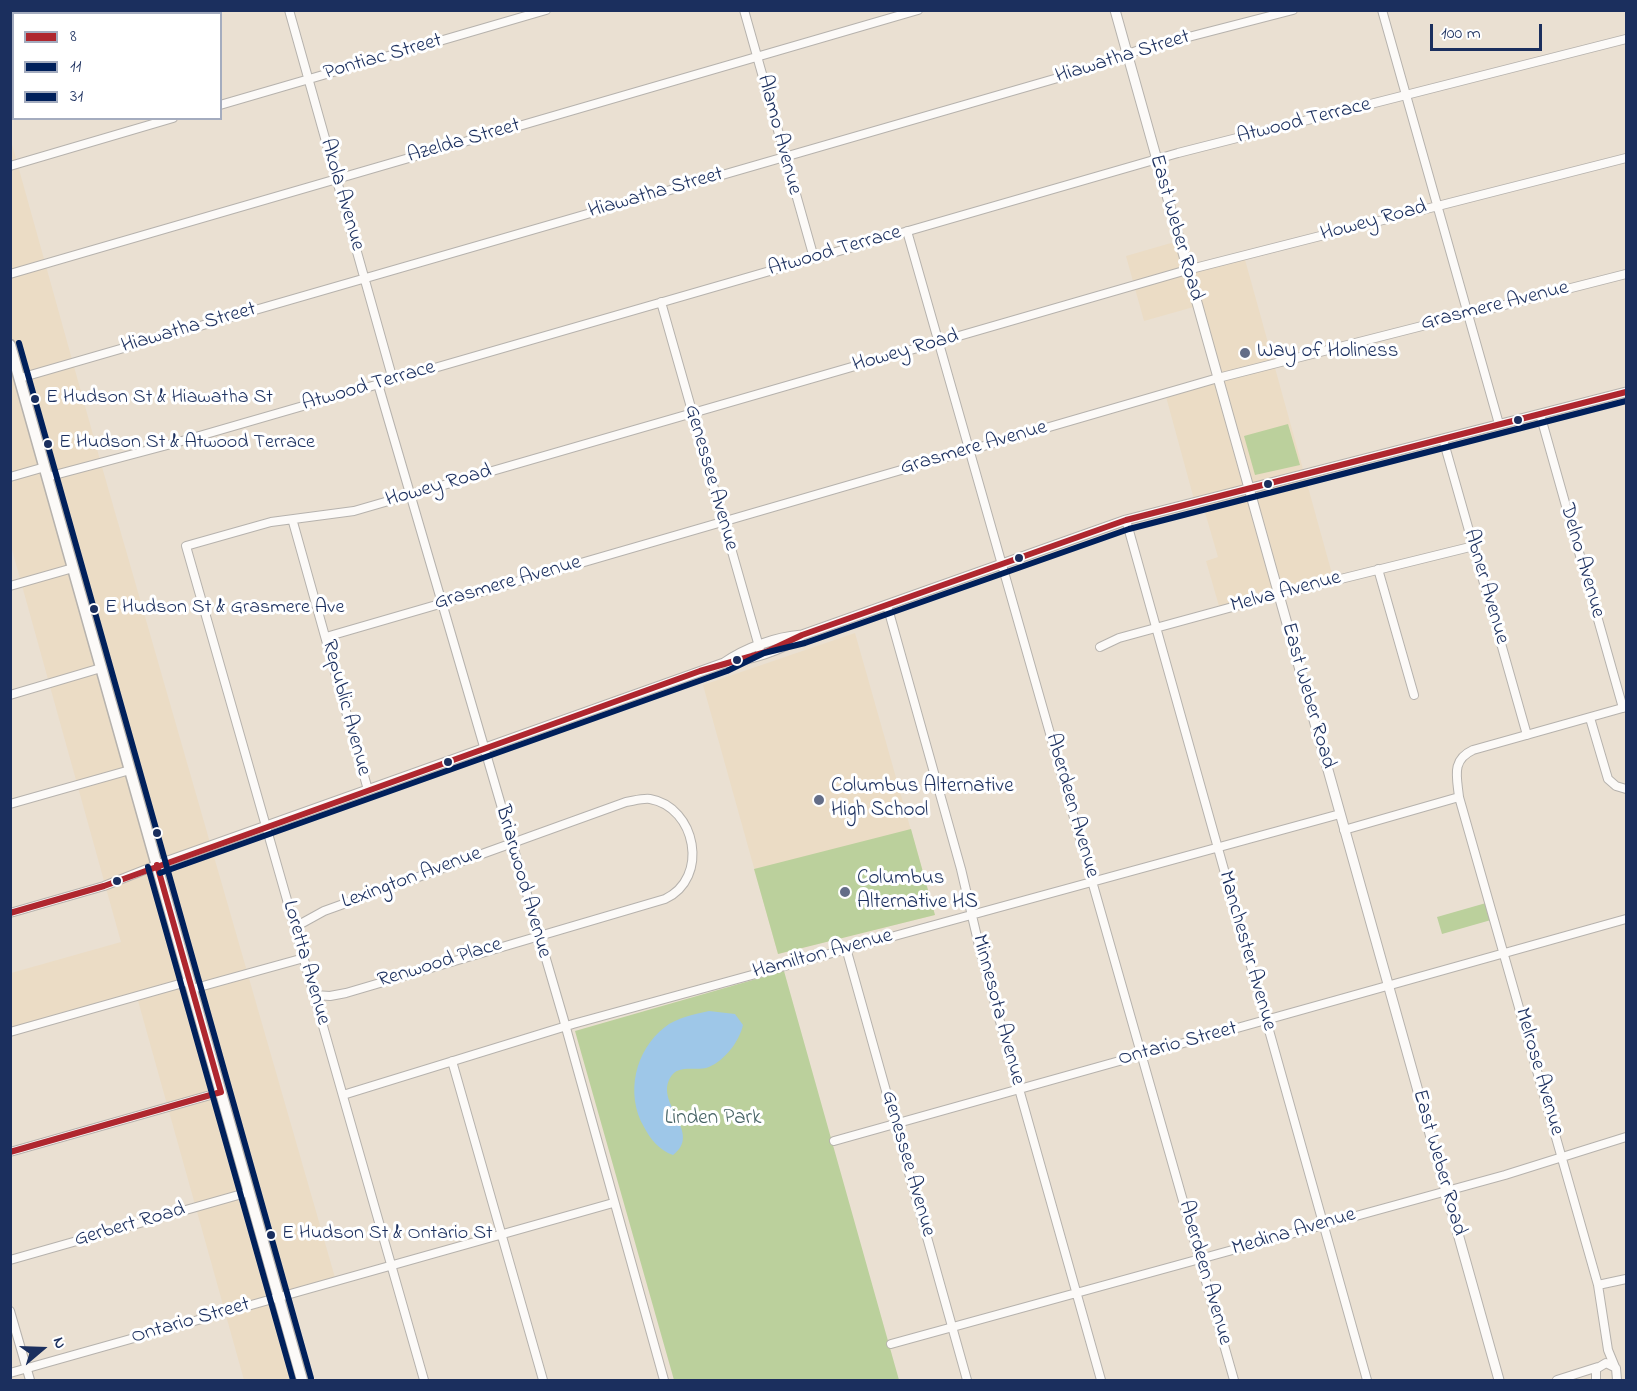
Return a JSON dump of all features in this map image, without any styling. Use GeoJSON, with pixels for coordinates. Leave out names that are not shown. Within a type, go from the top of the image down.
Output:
{"type":"FeatureCollection","features":[{"type":"Feature","properties":{"kind":"main road"},"geometry":{"type":"LineString","coordinates":[[10,345],[302,1380]]}},
{"type":"Feature","properties":{"kind":"street","name":"Akola Avenue"},"geometry":{"type":"LineString","coordinates":[[289,10],[393,380]]}},
{"type":"Feature","properties":{"kind":"street","name":"Pontiac Street"},"geometry":{"type":"LineString","coordinates":[[222,104],[546,10]]}},
{"type":"Feature","properties":{"kind":"street","name":"Alamo Avenue"},"geometry":{"type":"LineString","coordinates":[[744,10],[813,258]]}},
{"type":"Feature","properties":{"kind":"street","name":"Azelda Street"},"geometry":{"type":"LineString","coordinates":[[10,274],[918,10]]}},
{"type":"Feature","properties":{"kind":"street","name":"East Weber Road"},"geometry":{"type":"LineString","coordinates":[[1114,10],[1498,1380]]}},
{"type":"Feature","properties":{"kind":"street","name":"Hiawatha Street"},"geometry":{"type":"LineString","coordinates":[[20,378],[785,157],[1127,56],[1142,49],[1293,10]]}},
{"type":"Feature","properties":{"kind":"street"},"geometry":{"type":"LineString","coordinates":[[1382,10],[1499,424]]}},
{"type":"Feature","properties":{"kind":"street","name":"Atwood Terrace"},"geometry":{"type":"LineString","coordinates":[[10,477],[46,472],[393,380],[1156,160],[1626,39]]}},
{"type":"Feature","properties":{"kind":"street"},"geometry":{"type":"LineString","coordinates":[[10,166],[166,120]]}},
{"type":"Feature","properties":{"kind":"street","name":"Howey Road"},"geometry":{"type":"LineString","coordinates":[[186,546],[271,522],[293,522],[354,511],[1187,270],[1626,158]]}},
{"type":"Feature","properties":{"kind":"street","name":"Aberdeen Avenue"},"geometry":{"type":"LineString","coordinates":[[907,231],[1234,1380]]}},
{"type":"Feature","properties":{"kind":"street","name":"Grasmere Avenue"},"geometry":{"type":"LineString","coordinates":[[326,637],[1218,378],[1626,273]]}},
{"type":"Feature","properties":{"kind":"street","name":"Genessee Avenue"},"geometry":{"type":"LineString","coordinates":[[661,302],[760,650]]}},
{"type":"Feature","properties":{"kind":"street","name":"Briarwood Avenue"},"geometry":{"type":"LineString","coordinates":[[378,384],[565,1026],[664,1380]]}},
{"type":"Feature","properties":{"kind":"street"},"geometry":{"type":"LineString","coordinates":[[10,913],[104,886],[157,865],[724,663],[737,654],[760,650],[791,635],[802,635],[1126,520],[1626,392]]}},
{"type":"Feature","properties":{"kind":"street","name":"Delno Avenue"},"geometry":{"type":"LineString","coordinates":[[1540,414],[1625,708]]}},
{"type":"Feature","properties":{"kind":"street","name":"Abner Avenue"},"geometry":{"type":"LineString","coordinates":[[1443,439],[1527,735]]}},
{"type":"Feature","properties":{"kind":"street","name":"Manchester Avenue"},"geometry":{"type":"LineString","coordinates":[[1126,520],[1367,1380]]}},
{"type":"Feature","properties":{"kind":"street","name":"Republic Avenue"},"geometry":{"type":"LineString","coordinates":[[293,522],[368,790]]}},
{"type":"Feature","properties":{"kind":"street","name":"Loretta Avenue"},"geometry":{"type":"LineString","coordinates":[[186,546],[423,1380]]}},
{"type":"Feature","properties":{"kind":"street","name":"Melva Avenue"},"geometry":{"type":"LineString","coordinates":[[1100,647],[1119,638],[1278,595],[1474,546]]}},
{"type":"Feature","properties":{"kind":"street"},"geometry":{"type":"LineString","coordinates":[[10,586],[73,568]]}},
{"type":"Feature","properties":{"kind":"street"},"geometry":{"type":"LineString","coordinates":[[1378,569],[1414,695]]}},
{"type":"Feature","properties":{"kind":"street","name":"Minnesota Avenue"},"geometry":{"type":"LineString","coordinates":[[887,605],[962,869],[971,915],[1101,1380]]}},
{"type":"Feature","properties":{"kind":"street"},"geometry":{"type":"LineString","coordinates":[[10,694],[101,668]]}},
{"type":"Feature","properties":{"kind":"street"},"geometry":{"type":"LineString","coordinates":[[1344,830],[1459,797],[1456,769],[1465,754],[1625,708]]}},
{"type":"Feature","properties":{"kind":"street"},"geometry":{"type":"LineString","coordinates":[[1590,718],[1608,779],[1616,786],[1626,789]]}},
{"type":"Feature","properties":{"kind":"street"},"geometry":{"type":"LineString","coordinates":[[10,804],[130,770]]}},
{"type":"Feature","properties":{"kind":"street","name":"Melrose Avenue"},"geometry":{"type":"LineString","coordinates":[[1459,797],[1599,1285],[1608,1350],[1616,1368]]}},
{"type":"Feature","properties":{"kind":"street","name":"Lexington Avenue"},"geometry":{"type":"LineString","coordinates":[[295,927],[324,911],[626,802],[648,798],[668,805]]}},
{"type":"Feature","properties":{"kind":"street","name":"Renwood Place"},"geometry":{"type":"LineString","coordinates":[[314,994],[330,996],[346,993],[665,898],[682,888],[692,870],[692,852],[681,819],[668,805]]}},
{"type":"Feature","properties":{"kind":"street","name":"Hamilton Avenue"},"geometry":{"type":"LineString","coordinates":[[343,1095],[565,1026],[1340,814]]}},
{"type":"Feature","properties":{"kind":"street","name":"Ontario Street"},"geometry":{"type":"LineString","coordinates":[[834,1141],[1626,919]]}},
{"type":"Feature","properties":{"kind":"street","name":"Genessee Avenue"},"geometry":{"type":"LineString","coordinates":[[846,948],[967,1380]]}},
{"type":"Feature","properties":{"kind":"street"},"geometry":{"type":"LineString","coordinates":[[10,1032],[304,958]]}},
{"type":"Feature","properties":{"kind":"street"},"geometry":{"type":"LineString","coordinates":[[452,1061],[543,1380]]}},
{"type":"Feature","properties":{"kind":"street"},"geometry":{"type":"LineString","coordinates":[[10,1152],[221,1092]]}},
{"type":"Feature","properties":{"kind":"street","name":"Medina Avenue"},"geometry":{"type":"LineString","coordinates":[[891,1344],[1445,1191],[1562,1158],[1626,1137]]}},
{"type":"Feature","properties":{"kind":"street","name":"Gerbert Road"},"geometry":{"type":"LineString","coordinates":[[10,1260],[249,1192]]}},
{"type":"Feature","properties":{"kind":"street","name":"Ontario Street"},"geometry":{"type":"LineString","coordinates":[[10,1373],[614,1203]]}},
{"type":"Feature","properties":{"kind":"street"},"geometry":{"type":"LineString","coordinates":[[1599,1285],[1626,1279]]}},
{"type":"Feature","properties":{"kind":"street"},"geometry":{"type":"LineString","coordinates":[[10,1311],[30,1380]]}},
{"type":"Feature","properties":{"kind":"street"},"geometry":{"type":"LineString","coordinates":[[1580,1375],[1595,1379],[1608,1350]]}},
{"type":"Feature","properties":{"kind":"street"},"geometry":{"type":"LineString","coordinates":[[1557,1380],[1580,1375],[1600,1365],[1616,1368],[1626,1375],[1618,1380],[1616,1368]]}},
{"type":"Feature","properties":{"kind":"shaded area"},"geometry":{"type":"Polygon","coordinates":[[[10,137],[102,467],[336,1281],[278,1296],[303,1380],[244,1380],[137,997],[11,1032],[11,973],[121,942],[11,546],[10,137]]]}},
{"type":"Feature","properties":{"kind":"shaded area"},"geometry":{"type":"Polygon","coordinates":[[[1178,241],[1186,271],[1244,256],[1334,581],[1221,613],[1206,561],[1218,557],[1202,502],[1195,503],[1165,393],[1217,379],[1197,306],[1144,321],[1126,256],[1178,241]]]}},
{"type":"Feature","properties":{"kind":"shaded area","name":"Columbus Alternative High School"},"geometry":{"type":"Polygon","coordinates":[[[855,633],[935,915],[778,954],[703,685],[855,633]]]}},
{"type":"Feature","properties":{"kind":"green space"},"geometry":{"type":"Polygon","coordinates":[[[1288,424],[1300,465],[1255,475],[1244,436],[1288,424]]]}},
{"type":"Feature","properties":{"kind":"green space","name":"Columbus Alternative HS"},"geometry":{"type":"Polygon","coordinates":[[[911,829],[935,915],[778,954],[754,869],[911,829]]]}},
{"type":"Feature","properties":{"kind":"green space"},"geometry":{"type":"Polygon","coordinates":[[[1486,903],[1491,920],[1442,934],[1437,917],[1486,903]]]}},
{"type":"Feature","properties":{"kind":"green space","name":"Linden Park"},"geometry":{"type":"Polygon","coordinates":[[[784,971],[899,1380],[674,1380],[575,1031],[784,971]]]}},
{"type":"Feature","properties":{"kind":"water"},"geometry":{"type":"Polygon","coordinates":[[[709,1011],[735,1014],[743,1025],[735,1044],[715,1064],[704,1068],[682,1069],[673,1073],[670,1078],[667,1088],[668,1098],[683,1137],[681,1146],[673,1155],[656,1144],[638,1114],[634,1087],[636,1073],[646,1048],[665,1027],[680,1019],[709,1011]]]}},
{"type":"Feature","properties":{"kind":"transit line","name":"31"},"geometry":{"type":"LineString","coordinates":[[19,343],[311,1378]]}},
{"type":"Feature","properties":{"kind":"transit line","name":"8"},"geometry":{"type":"LineString","coordinates":[[10,913],[104,886],[700,671],[766,652],[802,635],[1126,520],[1626,392]]}},
{"type":"Feature","properties":{"kind":"transit line","name":"11"},"geometry":{"type":"LineString","coordinates":[[160,873],[727,671],[764,653],[805,643],[1129,529],[1626,401]]}},
{"type":"Feature","properties":{"kind":"transit line","name":"8"},"geometry":{"type":"LineString","coordinates":[[157,865],[221,1092]]}},
{"type":"Feature","properties":{"kind":"transit line","name":"11"},"geometry":{"type":"LineString","coordinates":[[148,867],[293,1380]]}},
{"type":"Feature","properties":{"kind":"transit line","name":"8"},"geometry":{"type":"LineString","coordinates":[[10,1152],[221,1092]]}},
{"type":"Feature","properties":{"kind":"place","name":"Way of Holiness"},"geometry":{"type":"Point","coordinates":[1245,353]}},
{"type":"Feature","properties":{"kind":"place","name":"E Hudson St & Hiawatha St"},"geometry":{"type":"Point","coordinates":[35,399]}},
{"type":"Feature","properties":{"kind":"place","name":"E Hudson St & Atwood Terrace"},"geometry":{"type":"Point","coordinates":[48,444]}},
{"type":"Feature","properties":{"kind":"place","name":"E Hudson St & Grasmere Ave"},"geometry":{"type":"Point","coordinates":[94,609]}},
{"type":"Feature","properties":{"kind":"place","name":"Columbus Alternative High School"},"geometry":{"type":"Point","coordinates":[819,800]}},
{"type":"Feature","properties":{"kind":"place","name":"Columbus Alternative HS"},"geometry":{"type":"Point","coordinates":[845,892]}},
{"type":"Feature","properties":{"kind":"place","name":"E Hudson St & Ontario St"},"geometry":{"type":"Point","coordinates":[271,1235]}}]}
